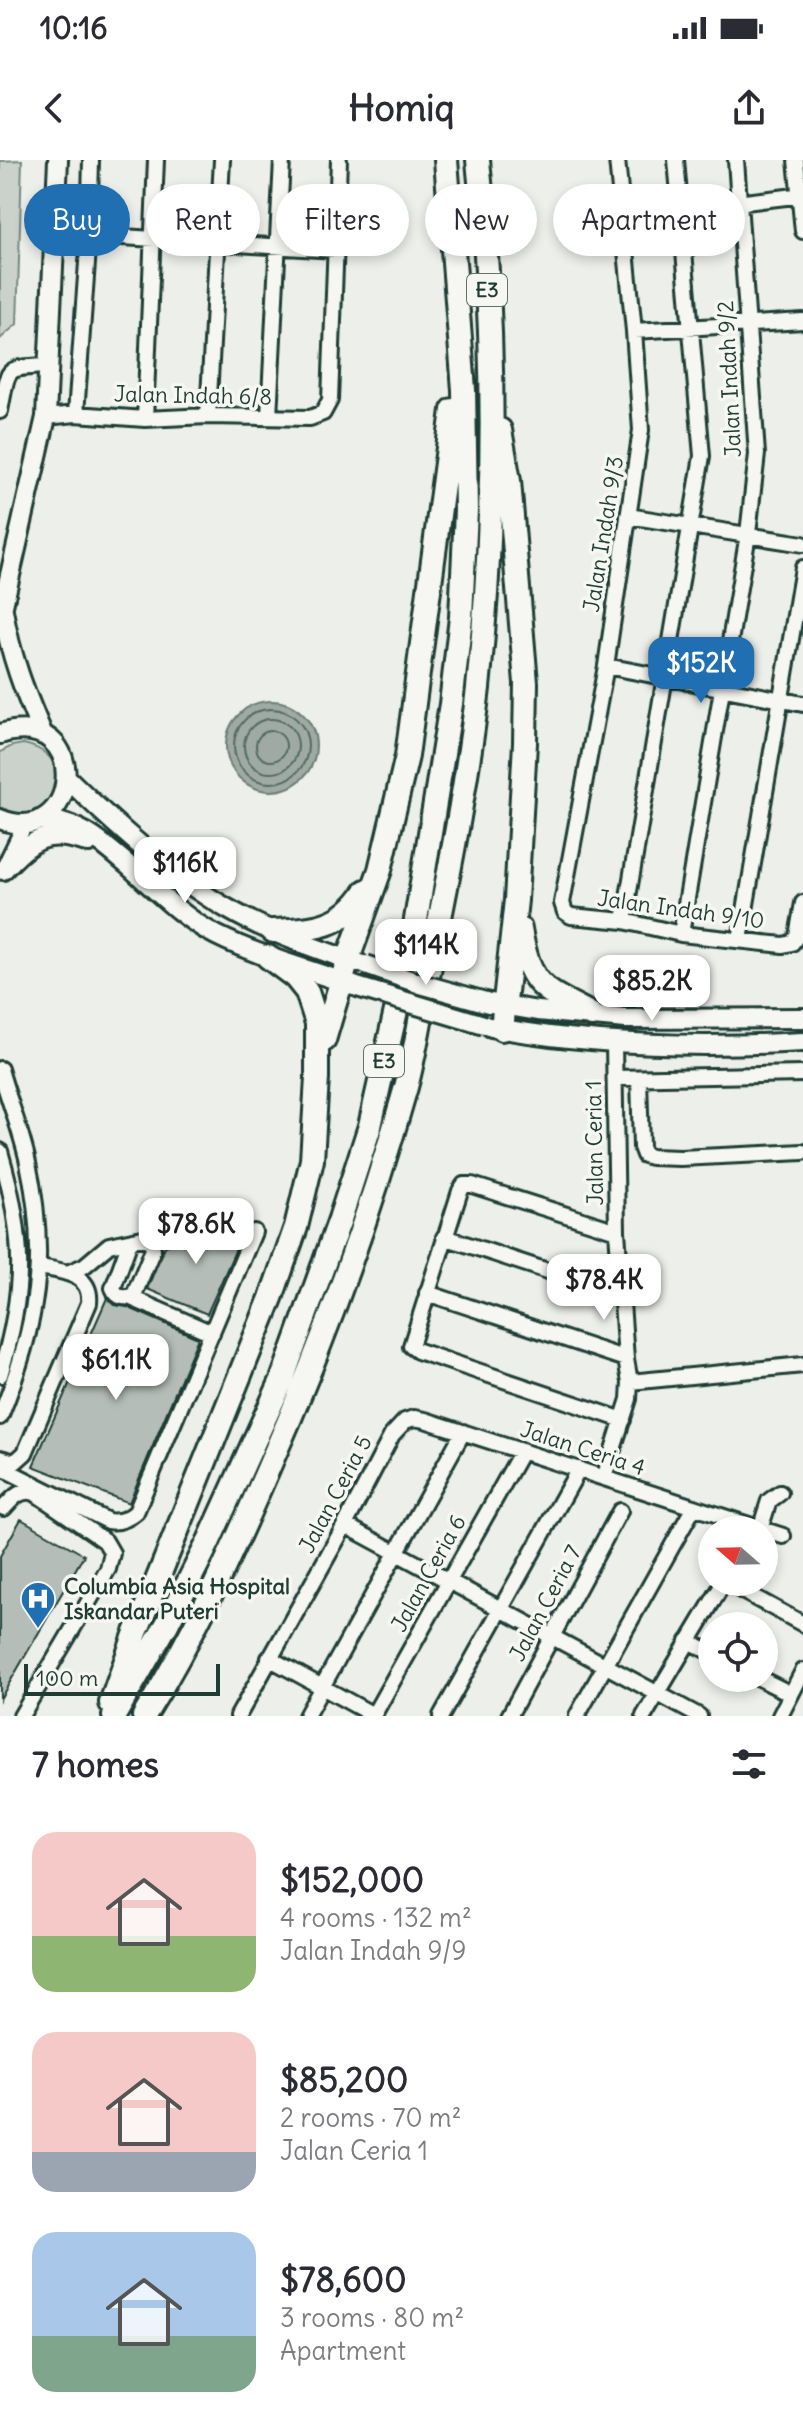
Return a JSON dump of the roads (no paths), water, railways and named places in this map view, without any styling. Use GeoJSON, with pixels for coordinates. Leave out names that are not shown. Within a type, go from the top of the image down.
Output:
{"type":"FeatureCollection","features":[{"type":"Feature","properties":{"kind":"highway","name":"E3"},"geometry":{"type":"LineString","coordinates":[[114,1716],[167,1624],[250,1455],[307,1311],[370,1126],[415,926],[451,704],[461,617],[466,510],[464,390],[446,160]]}},
{"type":"Feature","properties":{"kind":"highway","name":"E3"},"geometry":{"type":"LineString","coordinates":[[144,1716],[180,1659],[297,1405],[337,1303],[407,1083],[455,848],[477,691],[489,526],[490,378],[478,160]]}},
{"type":"Feature","properties":{"kind":"highway"},"geometry":{"type":"LineString","coordinates":[[317,1078],[325,1030],[353,973],[407,756],[461,357]]}},
{"type":"Feature","properties":{"kind":"highway"},"geometry":{"type":"LineString","coordinates":[[490,378],[509,481],[526,683],[516,900],[495,1016]]}},
{"type":"Feature","properties":{"kind":"highway"},"geometry":{"type":"LineString","coordinates":[[273,931],[309,930],[332,923],[356,906],[380,870]]}},
{"type":"Feature","properties":{"kind":"highway"},"geometry":{"type":"LineString","coordinates":[[516,900],[526,961],[536,981],[554,995],[592,1015]]}},
{"type":"Feature","properties":{"kind":"highway"},"geometry":{"type":"LineString","coordinates":[[107,1716],[135,1635],[207,1461],[296,1227],[312,1160],[317,1023],[307,992],[295,977],[268,957]]}},
{"type":"Feature","properties":{"kind":"main road"},"geometry":{"type":"LineString","coordinates":[[32,822],[59,803],[67,778],[61,753],[43,735],[18,677],[2,615],[46,417],[58,160]]}},
{"type":"Feature","properties":{"kind":"main road"},"geometry":{"type":"LineString","coordinates":[[0,734],[29,730],[43,735]]}},
{"type":"Feature","properties":{"kind":"main road"},"geometry":{"type":"LineString","coordinates":[[67,778],[109,818],[190,883],[228,909],[353,973]]}},
{"type":"Feature","properties":{"kind":"main road"},"geometry":{"type":"LineString","coordinates":[[0,819],[9,823],[59,820],[74,824],[213,934],[268,957],[421,984],[495,1016],[614,1043],[702,1046],[803,1042]]}},
{"type":"Feature","properties":{"kind":"main road"},"geometry":{"type":"LineString","coordinates":[[1,873],[26,847],[54,834],[111,851]]}},
{"type":"Feature","properties":{"kind":"main road"},"geometry":{"type":"LineString","coordinates":[[495,1016],[803,1018]]}},
{"type":"Feature","properties":{"kind":"street"},"geometry":{"type":"LineString","coordinates":[[90,184],[91,160]]}},
{"type":"Feature","properties":{"kind":"street"},"geometry":{"type":"LineString","coordinates":[[155,184],[156,160]]}},
{"type":"Feature","properties":{"kind":"street"},"geometry":{"type":"LineString","coordinates":[[221,184],[222,160]]}},
{"type":"Feature","properties":{"kind":"street"},"geometry":{"type":"LineString","coordinates":[[281,184],[282,160]]}},
{"type":"Feature","properties":{"kind":"street"},"geometry":{"type":"LineString","coordinates":[[338,184],[339,160]]}},
{"type":"Feature","properties":{"kind":"street","name":"Jalan Indah 9/3"},"geometry":{"type":"LineString","coordinates":[[617,160],[619,184]]}},
{"type":"Feature","properties":{"kind":"street"},"geometry":{"type":"LineString","coordinates":[[676,160],[678,184]]}},
{"type":"Feature","properties":{"kind":"street","name":"Jalan Indah 9/2"},"geometry":{"type":"LineString","coordinates":[[736,160],[738,184]]}},
{"type":"Feature","properties":{"kind":"street"},"geometry":{"type":"LineString","coordinates":[[796,160],[802,195],[803,231]]}},
{"type":"Feature","properties":{"kind":"street"},"geometry":{"type":"LineString","coordinates":[[745,201],[802,195]]}},
{"type":"Feature","properties":{"kind":"street"},"geometry":{"type":"LineString","coordinates":[[76,414],[87,256]]}},
{"type":"Feature","properties":{"kind":"street"},"geometry":{"type":"LineString","coordinates":[[145,419],[152,256]]}},
{"type":"Feature","properties":{"kind":"street"},"geometry":{"type":"LineString","coordinates":[[208,416],[217,256]]}},
{"type":"Feature","properties":{"kind":"street"},"geometry":{"type":"LineString","coordinates":[[269,417],[277,256]]}},
{"type":"Feature","properties":{"kind":"street","name":"Jalan Indah 6/8"},"geometry":{"type":"LineString","coordinates":[[46,417],[76,414],[145,419],[208,416],[310,418],[323,413],[330,400],[336,256]]}},
{"type":"Feature","properties":{"kind":"street","name":"Jalan Indah 9/3"},"geometry":{"type":"LineString","coordinates":[[565,912],[562,903],[606,666],[641,430],[625,256]]}},
{"type":"Feature","properties":{"kind":"street"},"geometry":{"type":"LineString","coordinates":[[624,921],[702,456],[685,256]]}},
{"type":"Feature","properties":{"kind":"street","name":"Jalan Indah 9/2"},"geometry":{"type":"LineString","coordinates":[[681,934],[748,534],[757,454],[744,256]]}},
{"type":"Feature","properties":{"kind":"street"},"geometry":{"type":"LineString","coordinates":[[634,331],[692,325],[803,321]]}},
{"type":"Feature","properties":{"kind":"street"},"geometry":{"type":"LineString","coordinates":[[0,411],[8,368],[49,366]]}},
{"type":"Feature","properties":{"kind":"street"},"geometry":{"type":"LineString","coordinates":[[628,516],[803,544]]}},
{"type":"Feature","properties":{"kind":"street"},"geometry":{"type":"LineString","coordinates":[[740,940],[803,568]]}},
{"type":"Feature","properties":{"kind":"street"},"geometry":{"type":"LineString","coordinates":[[606,666],[803,704]]}},
{"type":"Feature","properties":{"kind":"street"},"geometry":{"type":"LineString","coordinates":[[1,873],[32,822]]}},
{"type":"Feature","properties":{"kind":"street","name":"Jalan Indah 9/10"},"geometry":{"type":"LineString","coordinates":[[565,912],[571,916],[624,921],[681,934],[783,945],[792,943],[797,936],[803,903]]}},
{"type":"Feature","properties":{"kind":"street","name":"Jalan Ceria 1"},"geometry":{"type":"LineString","coordinates":[[604,1478],[629,1399],[630,1382],[617,1231],[614,1043]]}},
{"type":"Feature","properties":{"kind":"street"},"geometry":{"type":"LineString","coordinates":[[0,1069],[26,1156],[38,1217],[39,1267],[33,1320],[0,1417]]}},
{"type":"Feature","properties":{"kind":"street"},"geometry":{"type":"LineString","coordinates":[[615,1078],[803,1074]]}},
{"type":"Feature","properties":{"kind":"street"},"geometry":{"type":"LineString","coordinates":[[639,1078],[641,1147],[644,1155],[680,1158],[803,1152]]}},
{"type":"Feature","properties":{"kind":"street"},"geometry":{"type":"LineString","coordinates":[[0,1151],[19,1228],[20,1278],[15,1326],[5,1345],[0,1375]]}},
{"type":"Feature","properties":{"kind":"street"},"geometry":{"type":"LineString","coordinates":[[617,1231],[464,1185],[411,1342],[413,1348],[623,1420]]}},
{"type":"Feature","properties":{"kind":"street"},"geometry":{"type":"LineString","coordinates":[[70,1272],[84,1266],[109,1245],[190,1228]]}},
{"type":"Feature","properties":{"kind":"street"},"geometry":{"type":"LineString","coordinates":[[0,1467],[108,1521],[115,1523],[136,1512],[254,1232]]}},
{"type":"Feature","properties":{"kind":"street"},"geometry":{"type":"LineString","coordinates":[[444,1237],[621,1295]]}},
{"type":"Feature","properties":{"kind":"street"},"geometry":{"type":"LineString","coordinates":[[113,1288],[136,1239]]}},
{"type":"Feature","properties":{"kind":"street"},"geometry":{"type":"LineString","coordinates":[[129,1297],[134,1295],[153,1249],[151,1241],[136,1239]]}},
{"type":"Feature","properties":{"kind":"street"},"geometry":{"type":"LineString","coordinates":[[0,1458],[15,1462],[25,1453],[89,1303],[87,1285],[70,1272],[39,1267]]}},
{"type":"Feature","properties":{"kind":"street"},"geometry":{"type":"LineString","coordinates":[[90,1294],[113,1288]]}},
{"type":"Feature","properties":{"kind":"street"},"geometry":{"type":"LineString","coordinates":[[113,1288],[118,1295],[212,1333]]}},
{"type":"Feature","properties":{"kind":"street"},"geometry":{"type":"LineString","coordinates":[[427,1293],[626,1359]]}},
{"type":"Feature","properties":{"kind":"street"},"geometry":{"type":"LineString","coordinates":[[630,1382],[803,1365]]}},
{"type":"Feature","properties":{"kind":"street","name":"Jalan Ceria 4"},"geometry":{"type":"LineString","coordinates":[[405,1421],[425,1420],[719,1516]]}},
{"type":"Feature","properties":{"kind":"street","name":"Jalan Ceria 5"},"geometry":{"type":"LineString","coordinates":[[238,1716],[392,1435],[405,1421]]}},
{"type":"Feature","properties":{"kind":"street"},"geometry":{"type":"LineString","coordinates":[[306,1716],[463,1432]]}},
{"type":"Feature","properties":{"kind":"street","name":"Jalan Ceria 6"},"geometry":{"type":"LineString","coordinates":[[374,1716],[522,1451]]}},
{"type":"Feature","properties":{"kind":"street"},"geometry":{"type":"LineString","coordinates":[[25,1453],[27,1471],[38,1485]]}},
{"type":"Feature","properties":{"kind":"street"},"geometry":{"type":"LineString","coordinates":[[441,1716],[579,1469]]}},
{"type":"Feature","properties":{"kind":"street"},"geometry":{"type":"LineString","coordinates":[[4,1508],[21,1492],[28,1490],[105,1541],[112,1553],[108,1569],[21,1716]]}},
{"type":"Feature","properties":{"kind":"street"},"geometry":{"type":"LineString","coordinates":[[758,1516],[769,1501],[780,1493]]}},
{"type":"Feature","properties":{"kind":"street"},"geometry":{"type":"LineString","coordinates":[[577,1716],[694,1507]]}},
{"type":"Feature","properties":{"kind":"street","name":"Jalan Ceria 7"},"geometry":{"type":"LineString","coordinates":[[509,1716],[620,1511]]}},
{"type":"Feature","properties":{"kind":"street"},"geometry":{"type":"LineString","coordinates":[[345,1525],[699,1716]]}},
{"type":"Feature","properties":{"kind":"street","name":"Jalan Ceria 4"},"geometry":{"type":"LineString","coordinates":[[778,1535],[783,1536]]}},
{"type":"Feature","properties":{"kind":"street"},"geometry":{"type":"LineString","coordinates":[[644,1716],[716,1596]]}},
{"type":"Feature","properties":{"kind":"street"},"geometry":{"type":"LineString","coordinates":[[751,1596],[803,1624]]}},
{"type":"Feature","properties":{"kind":"street"},"geometry":{"type":"LineString","coordinates":[[688,1641],[698,1646]]}},
{"type":"Feature","properties":{"kind":"street"},"geometry":{"type":"LineString","coordinates":[[269,1658],[374,1716]]}},
{"type":"Feature","properties":{"kind":"street"},"geometry":{"type":"LineString","coordinates":[[780,1716],[803,1671]]}},
{"type":"Feature","properties":{"kind":"street"},"geometry":{"type":"LineString","coordinates":[[778,1688],[791,1694]]}},
{"type":"Feature","properties":{"kind":"water"},"geometry":{"type":"Polygon","coordinates":[[[271,701],[288,705],[303,714],[312,729],[316,746],[312,763],[303,778],[288,787],[271,791],[254,787],[239,778],[230,763],[226,746],[230,729],[239,714],[254,705],[271,701]]]}},
{"type":"Feature","properties":{"kind":"place","name":"Columbia Asia Hospital Iskandar Puteri"},"geometry":{"type":"Point","coordinates":[38,1630]}}]}
